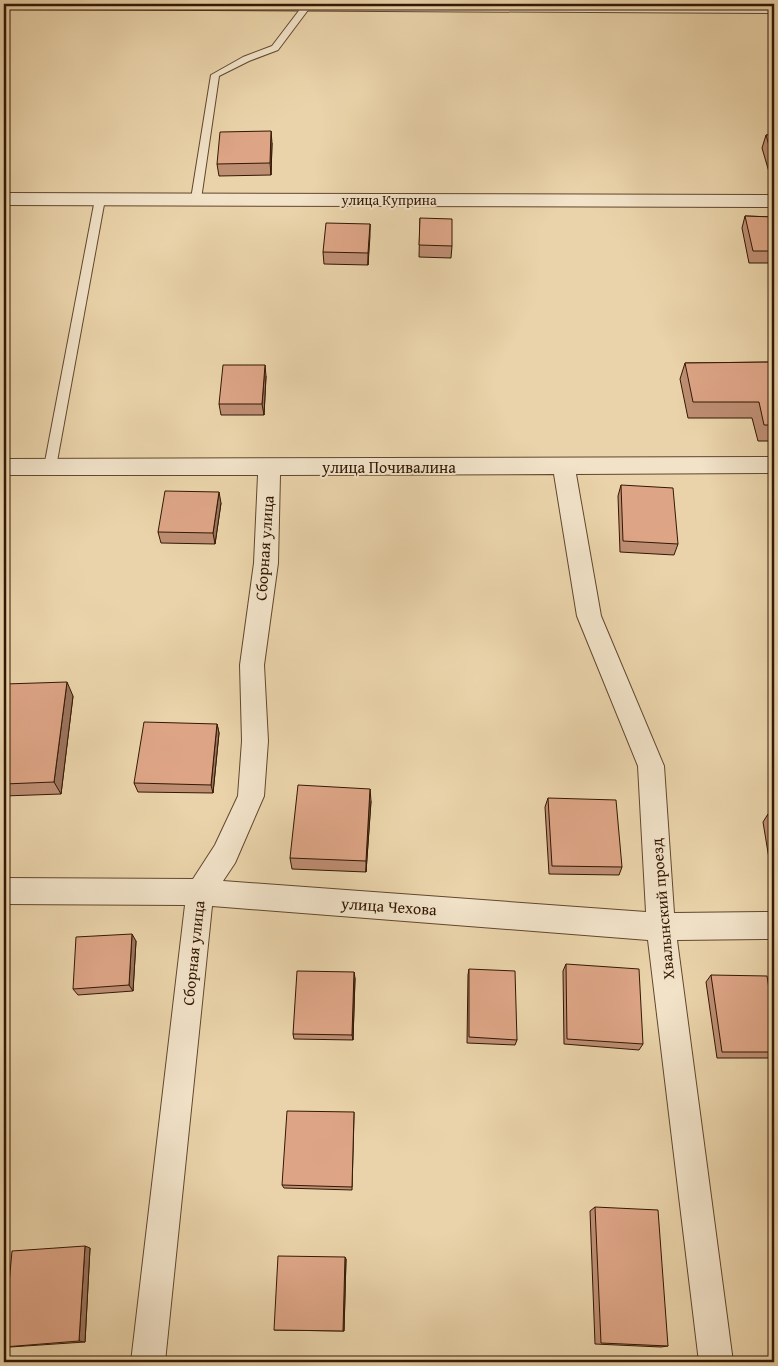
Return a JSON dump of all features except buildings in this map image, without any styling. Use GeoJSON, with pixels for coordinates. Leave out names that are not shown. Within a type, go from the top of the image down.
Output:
{"type":"FeatureCollection","features":[{"type":"Feature","properties":{"kind":"street"},"geometry":{"type":"LineString","coordinates":[[4,4],[307,6],[677,5],[774,8]]}},
{"type":"Feature","properties":{"kind":"street","name":"улица Куприна"},"geometry":{"type":"LineString","coordinates":[[4,199],[774,202]]}},
{"type":"Feature","properties":{"kind":"street","name":"улица Почивалина"},"geometry":{"type":"LineString","coordinates":[[4,467],[774,465]]}},
{"type":"Feature","properties":{"kind":"street","name":"Хвалынский проезд"},"geometry":{"type":"LineString","coordinates":[[564,466],[589,616],[651,766],[661,927],[716,1362]]}},
{"type":"Feature","properties":{"kind":"street","name":"Сборная улица"},"geometry":{"type":"LineString","coordinates":[[148,1362],[200,892],[225,854],[251,796],[255,741],[252,665],[266,563],[269,467]]}},
{"type":"Feature","properties":{"kind":"street","name":"улица Чехова"},"geometry":{"type":"LineString","coordinates":[[4,891],[200,892],[661,927],[774,925]]}},
{"type":"Feature","properties":{"kind":"lane"},"geometry":{"type":"LineString","coordinates":[[196,199],[215,75],[246,59],[275,48],[307,6]]}},
{"type":"Feature","properties":{"kind":"lane"},"geometry":{"type":"LineString","coordinates":[[50,468],[100,199]]}}]}
